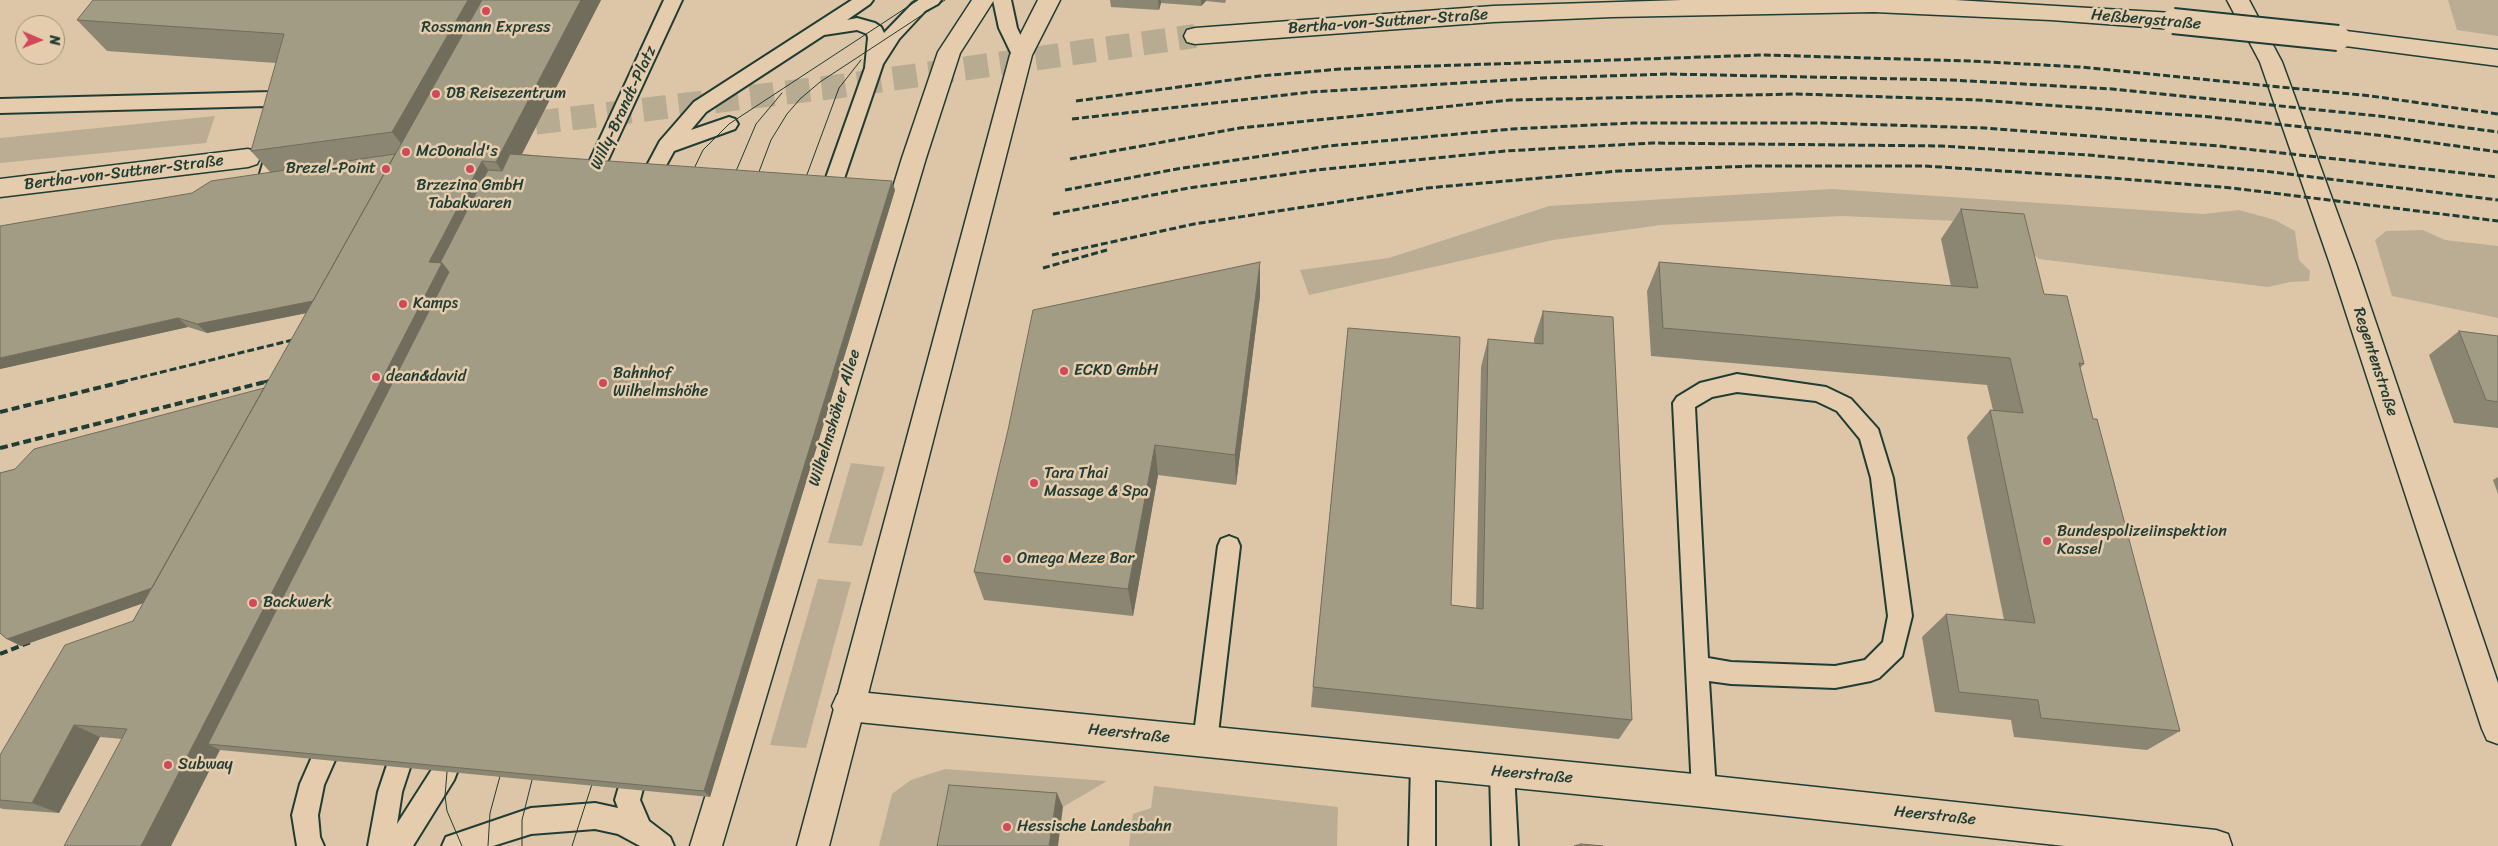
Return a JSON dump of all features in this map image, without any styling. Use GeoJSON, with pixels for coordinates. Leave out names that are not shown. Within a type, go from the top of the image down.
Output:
{"type":"FeatureCollection","features":[{"type":"Feature","properties":{"kind":"main road","name":"Wilhelmshöher Allee"},"geometry":{"type":"LineString","coordinates":[[706,846],[948,52],[983,0]]}},
{"type":"Feature","properties":{"kind":"main road"},"geometry":{"type":"LineString","coordinates":[[813,846],[848,706],[1021,55],[1048,0]]}},
{"type":"Feature","properties":{"kind":"main road","name":"Regentenstraße"},"geometry":{"type":"LineString","coordinates":[[2238,0],[2271,62],[2278,80],[2343,264],[2498,729]]}},
{"type":"Feature","properties":{"kind":"main road","name":"Heßbergstraße"},"geometry":{"type":"LineString","coordinates":[[1610,5],[1874,4],[2051,12],[2173,21],[2338,38],[2498,58]]}},
{"type":"Feature","properties":{"kind":"main road","name":"Bertha-von-Suttner-Straße"},"geometry":{"type":"LineString","coordinates":[[1195,36],[1610,5]]}},
{"type":"Feature","properties":{"kind":"main road","name":"Bertha-von-Suttner-Straße"},"geometry":{"type":"LineString","coordinates":[[0,188],[248,158]]}},
{"type":"Feature","properties":{"kind":"main road","name":"Heerstraße"},"geometry":{"type":"LineString","coordinates":[[848,706],[1704,791],[2216,846]]}},
{"type":"Feature","properties":{"kind":"lane","name":"Willy-Brandt-Platz"},"geometry":{"type":"LineString","coordinates":[[576,207],[673,0]]}},
{"type":"Feature","properties":{"kind":"lane"},"geometry":{"type":"LineString","coordinates":[[639,202],[651,173],[667,146],[700,107],[864,0]]}},
{"type":"Feature","properties":{"kind":"lane"},"geometry":{"type":"LineString","coordinates":[[820,223],[874,68],[892,35],[919,7],[932,0]]}},
{"type":"Feature","properties":{"kind":"lane"},"geometry":{"type":"LineString","coordinates":[[1002,0],[1008,28],[1021,55]]}},
{"type":"Feature","properties":{"kind":"lane"},"geometry":{"type":"LineString","coordinates":[[807,37],[838,26],[857,24],[869,26],[875,31],[877,38],[874,68]]}},
{"type":"Feature","properties":{"kind":"lane"},"geometry":{"type":"LineString","coordinates":[[0,106],[271,100],[279,107],[283,125],[268,177]]}},
{"type":"Feature","properties":{"kind":"lane"},"geometry":{"type":"LineString","coordinates":[[667,146],[729,124]]}},
{"type":"Feature","properties":{"kind":"lane"},"geometry":{"type":"LineString","coordinates":[[1697,668],[1731,673],[1835,677],[1871,670],[1894,648],[1900,616],[1882,478],[1870,435],[1844,405],[1819,393],[1737,383],[1707,390],[1684,403],[1697,668],[1704,791]]}},
{"type":"Feature","properties":{"kind":"lane"},"geometry":{"type":"LineString","coordinates":[[1205,742],[1229,546]]}},
{"type":"Feature","properties":{"kind":"lane"},"geometry":{"type":"LineString","coordinates":[[311,846],[308,842],[305,815],[312,784],[342,717]]}},
{"type":"Feature","properties":{"kind":"lane"},"geometry":{"type":"LineString","coordinates":[[381,846],[381,831],[390,792],[403,748],[415,722]]}},
{"type":"Feature","properties":{"kind":"lane"},"geometry":{"type":"LineString","coordinates":[[398,846],[445,771],[463,725]]}},
{"type":"Feature","properties":{"kind":"lane"},"geometry":{"type":"LineString","coordinates":[[640,830],[627,800],[644,743]]}},
{"type":"Feature","properties":{"kind":"lane"},"geometry":{"type":"LineString","coordinates":[[1422,846],[1423,764]]}},
{"type":"Feature","properties":{"kind":"lane"},"geometry":{"type":"LineString","coordinates":[[1502,772],[1505,846]]}},
{"type":"Feature","properties":{"kind":"lane"},"geometry":{"type":"LineString","coordinates":[[456,846],[531,821],[562,817],[595,816],[618,821],[640,830],[661,846]]}},
{"type":"Feature","properties":{"kind":"shaded area"},"geometry":{"type":"Polygon","coordinates":[[[2448,0],[2498,0],[2498,36],[2457,30],[2448,0]]]}},
{"type":"Feature","properties":{"kind":"shaded area"},"geometry":{"type":"Polygon","coordinates":[[[215,116],[206,143],[0,163],[0,138],[215,116]]]}},
{"type":"Feature","properties":{"kind":"shaded area"},"geometry":{"type":"Polygon","coordinates":[[[1832,189],[2203,214],[2239,210],[2275,220],[2295,231],[2299,260],[2310,271],[2309,281],[2290,282],[2268,287],[2039,259],[2010,234],[1958,221],[1842,216],[1661,225],[1553,240],[1309,295],[1300,270],[1389,258],[1549,206],[1832,189]]]}},
{"type":"Feature","properties":{"kind":"shaded area"},"geometry":{"type":"Polygon","coordinates":[[[2423,230],[2445,240],[2498,246],[2498,318],[2392,296],[2375,240],[2386,231],[2423,230]]]}},
{"type":"Feature","properties":{"kind":"shaded area"},"geometry":{"type":"Polygon","coordinates":[[[851,463],[885,467],[862,546],[828,543],[851,463]]]}},
{"type":"Feature","properties":{"kind":"shaded area"},"geometry":{"type":"Polygon","coordinates":[[[818,579],[851,582],[806,748],[770,745],[818,579]]]}},
{"type":"Feature","properties":{"kind":"shaded area"},"geometry":{"type":"Polygon","coordinates":[[[945,769],[1107,781],[1063,807],[958,800],[949,846],[879,846],[892,794],[911,780],[945,769]]]}},
{"type":"Feature","properties":{"kind":"shaded area"},"geometry":{"type":"Polygon","coordinates":[[[1154,786],[1338,807],[1337,846],[1129,846],[1133,814],[1151,808],[1154,786]]]}},
{"type":"Feature","properties":{"kind":"building"},"geometry":{"type":"Polygon","coordinates":[[[93,0],[468,0],[392,132],[251,151],[284,34],[77,20],[93,0]]]}},
{"type":"Feature","properties":{"kind":"building"},"geometry":{"type":"Polygon","coordinates":[[[482,0],[581,0],[496,162],[482,161],[429,262],[442,263],[141,846],[64,846],[127,729],[74,725],[32,803],[0,800],[0,755],[65,645],[133,621],[482,0]]]}},
{"type":"Feature","properties":{"kind":"building"},"geometry":{"type":"Polygon","coordinates":[[[395,154],[313,301],[197,324],[178,318],[0,358],[0,226],[192,193],[211,181],[395,154]]]}},
{"type":"Feature","properties":{"kind":"building"},"geometry":{"type":"Polygon","coordinates":[[[510,154],[892,181],[704,791],[208,744],[449,272],[440,263],[488,170],[502,171],[510,154]]]}},
{"type":"Feature","properties":{"kind":"building"},"geometry":{"type":"Polygon","coordinates":[[[1961,209],[2024,214],[2044,294],[2067,296],[2084,364],[2079,363],[2093,419],[2097,419],[2180,731],[2041,718],[2038,700],[1959,692],[1946,614],[2035,623],[1990,410],[2023,413],[2010,358],[1663,328],[1659,262],[1978,288],[1961,209]]]}},
{"type":"Feature","properties":{"kind":"building"},"geometry":{"type":"Polygon","coordinates":[[[1260,262],[1235,455],[1155,445],[1128,589],[974,572],[1008,430],[1033,310],[1260,262]]]}},
{"type":"Feature","properties":{"kind":"building"},"geometry":{"type":"Polygon","coordinates":[[[1543,311],[1613,317],[1632,720],[1313,687],[1348,328],[1460,337],[1451,605],[1483,609],[1488,339],[1543,344],[1543,311]]]}},
{"type":"Feature","properties":{"kind":"building"},"geometry":{"type":"Polygon","coordinates":[[[2459,331],[2498,336],[2498,402],[2486,400],[2459,331]]]}},
{"type":"Feature","properties":{"kind":"building"},"geometry":{"type":"Polygon","coordinates":[[[264,388],[152,588],[7,639],[0,633],[0,473],[15,469],[34,449],[264,388]]]}},
{"type":"Feature","properties":{"kind":"building","name":"Hessische Landesbahn"},"geometry":{"type":"Polygon","coordinates":[[[949,785],[1057,793],[1049,846],[937,846],[949,785]]]}},
{"type":"Feature","properties":{"kind":"building"},"geometry":{"type":"Polygon","coordinates":[[[1581,844],[1603,846],[1574,846],[1581,844]]]}},
{"type":"Feature","properties":{"kind":"tunnel"},"geometry":{"type":"LineString","coordinates":[[500,127],[841,86],[1195,36]]}},
{"type":"Feature","properties":{"kind":"tram line"},"geometry":{"type":"LineString","coordinates":[[689,179],[703,150],[729,124],[918,0]]}},
{"type":"Feature","properties":{"kind":"tram line"},"geometry":{"type":"LineString","coordinates":[[754,185],[771,140],[787,114],[800,99],[820,82],[945,0]]}},
{"type":"Feature","properties":{"kind":"tram line"},"geometry":{"type":"LineString","coordinates":[[802,188],[839,88],[861,60]]}},
{"type":"Feature","properties":{"kind":"tram line"},"geometry":{"type":"LineString","coordinates":[[731,183],[756,124],[782,93]]}},
{"type":"Feature","properties":{"kind":"tram line"},"geometry":{"type":"LineString","coordinates":[[452,760],[447,772],[445,796],[447,811],[462,846]]}},
{"type":"Feature","properties":{"kind":"tram line"},"geometry":{"type":"LineString","coordinates":[[488,846],[490,813],[503,765]]}},
{"type":"Feature","properties":{"kind":"tram line"},"geometry":{"type":"LineString","coordinates":[[522,846],[522,820],[535,768]]}},
{"type":"Feature","properties":{"kind":"tram line"},"geometry":{"type":"LineString","coordinates":[[572,846],[596,772]]}},
{"type":"Feature","properties":{"kind":"railway"},"geometry":{"type":"LineString","coordinates":[[1076,101],[1260,76],[1341,69],[1764,55],[1970,61],[2080,67],[2371,96],[2498,114]]}},
{"type":"Feature","properties":{"kind":"railway"},"geometry":{"type":"LineString","coordinates":[[1072,119],[1311,92],[1542,78],[1669,74],[1951,80],[2112,89],[2379,116],[2498,132]]}},
{"type":"Feature","properties":{"kind":"railway"},"geometry":{"type":"LineString","coordinates":[[1070,159],[1240,128],[1510,100],[1797,94],[1978,100],[2211,117],[2386,136],[2498,152]]}},
{"type":"Feature","properties":{"kind":"railway"},"geometry":{"type":"LineString","coordinates":[[1065,190],[1177,169],[1328,146],[1512,129],[1633,123],[1822,123],[1985,128],[2219,146],[2498,177]]}},
{"type":"Feature","properties":{"kind":"railway"},"geometry":{"type":"LineString","coordinates":[[1053,214],[1189,188],[1316,170],[1505,151],[1653,143],[1942,146],[2088,155],[2264,171],[2498,200]]}},
{"type":"Feature","properties":{"kind":"railway"},"geometry":{"type":"LineString","coordinates":[[1052,255],[1194,224],[1427,188],[1619,171],[1753,166],[1925,166],[2111,178],[2232,188],[2498,221]]}},
{"type":"Feature","properties":{"kind":"railway"},"geometry":{"type":"LineString","coordinates":[[1043,268],[1107,250]]}},
{"type":"Feature","properties":{"kind":"railway"},"geometry":{"type":"LineString","coordinates":[[121,382],[305,337]]}},
{"type":"Feature","properties":{"kind":"railway"},"geometry":{"type":"LineString","coordinates":[[264,382],[281,378]]}},
{"type":"Feature","properties":{"kind":"railway"},"geometry":{"type":"LineString","coordinates":[[0,412],[126,381]]}},
{"type":"Feature","properties":{"kind":"railway"},"geometry":{"type":"LineString","coordinates":[[0,448],[269,381]]}},
{"type":"Feature","properties":{"kind":"railway"},"geometry":{"type":"LineString","coordinates":[[0,654],[33,641]]}},
{"type":"Feature","properties":{"kind":"place","name":"Rossmann Express"},"geometry":{"type":"Point","coordinates":[486,11]}},
{"type":"Feature","properties":{"kind":"place","name":"DB Reisezentrum"},"geometry":{"type":"Point","coordinates":[436,94]}},
{"type":"Feature","properties":{"kind":"place","name":"McDonald's"},"geometry":{"type":"Point","coordinates":[406,152]}},
{"type":"Feature","properties":{"kind":"place","name":"Brezel-Point"},"geometry":{"type":"Point","coordinates":[386,169]}},
{"type":"Feature","properties":{"kind":"place","name":"Brzezina GmbH Tabakwaren"},"geometry":{"type":"Point","coordinates":[470,169]}},
{"type":"Feature","properties":{"kind":"place","name":"Kamps"},"geometry":{"type":"Point","coordinates":[403,304]}},
{"type":"Feature","properties":{"kind":"place","name":"ECKD GmbH"},"geometry":{"type":"Point","coordinates":[1064,371]}},
{"type":"Feature","properties":{"kind":"place","name":"dean&david"},"geometry":{"type":"Point","coordinates":[376,377]}},
{"type":"Feature","properties":{"kind":"place","name":"Bahnhof Wilhelmshöhe"},"geometry":{"type":"Point","coordinates":[603,383]}},
{"type":"Feature","properties":{"kind":"place","name":"Tara Thai Massage & Spa"},"geometry":{"type":"Point","coordinates":[1034,483]}},
{"type":"Feature","properties":{"kind":"place","name":"Bundespolizeiinspektion Kassel"},"geometry":{"type":"Point","coordinates":[2047,541]}},
{"type":"Feature","properties":{"kind":"place","name":"Omega Meze Bar"},"geometry":{"type":"Point","coordinates":[1007,559]}},
{"type":"Feature","properties":{"kind":"place","name":"Backwerk"},"geometry":{"type":"Point","coordinates":[253,603]}},
{"type":"Feature","properties":{"kind":"place","name":"Subway"},"geometry":{"type":"Point","coordinates":[168,765]}},
{"type":"Feature","properties":{"kind":"place","name":"Hessische Landesbahn"},"geometry":{"type":"Point","coordinates":[1007,827]}}]}
